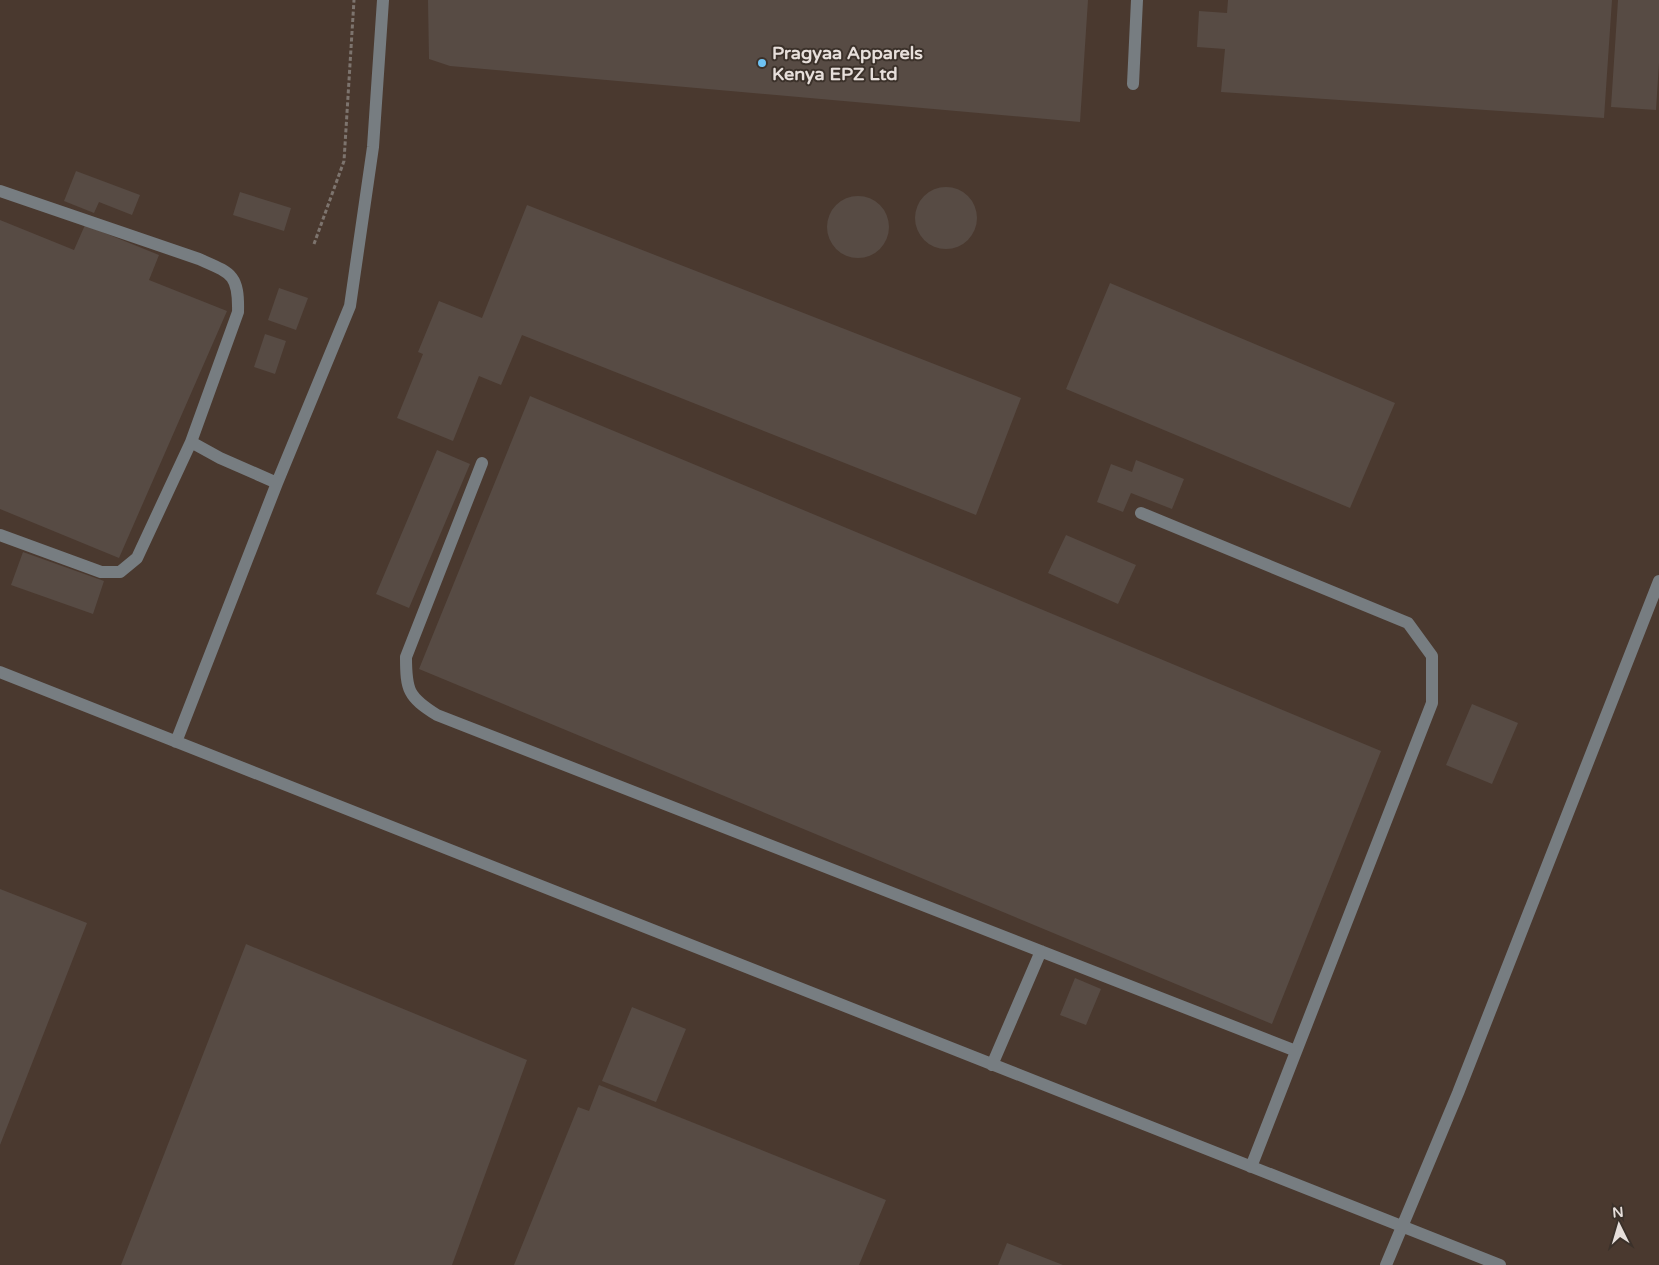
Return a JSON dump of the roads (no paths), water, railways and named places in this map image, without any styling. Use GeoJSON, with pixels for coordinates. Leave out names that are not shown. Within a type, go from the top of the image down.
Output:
{"type":"FeatureCollection","features":[{"type":"Feature","properties":{"kind":"street"},"geometry":{"type":"LineString","coordinates":[[176,742],[277,483],[350,306],[373,147],[383,0]]}},
{"type":"Feature","properties":{"kind":"street"},"geometry":{"type":"LineString","coordinates":[[1133,84],[1137,0]]}},
{"type":"Feature","properties":{"kind":"street"},"geometry":{"type":"LineString","coordinates":[[0,191],[199,259],[228,272],[239,290],[238,312],[191,442],[137,558],[120,572],[101,572],[0,535]]}},
{"type":"Feature","properties":{"kind":"street"},"geometry":{"type":"LineString","coordinates":[[191,442],[220,458],[277,483]]}},
{"type":"Feature","properties":{"kind":"street"},"geometry":{"type":"LineString","coordinates":[[482,463],[406,657],[406,684],[418,704],[437,715],[1296,1051]]}},
{"type":"Feature","properties":{"kind":"street"},"geometry":{"type":"LineString","coordinates":[[1140,513],[1408,623],[1432,656],[1432,703],[1250,1167]]}},
{"type":"Feature","properties":{"kind":"street"},"geometry":{"type":"LineString","coordinates":[[1386,1265],[1458,1093],[1659,581]]}},
{"type":"Feature","properties":{"kind":"street"},"geometry":{"type":"LineString","coordinates":[[0,672],[1500,1265]]}},
{"type":"Feature","properties":{"kind":"street"},"geometry":{"type":"LineString","coordinates":[[992,1065],[1040,950]]}},
{"type":"Feature","properties":{"kind":"place","name":"Pragyaa Apparels Kenya EPZ Ltd"},"geometry":{"type":"Point","coordinates":[762,63]}}]}
